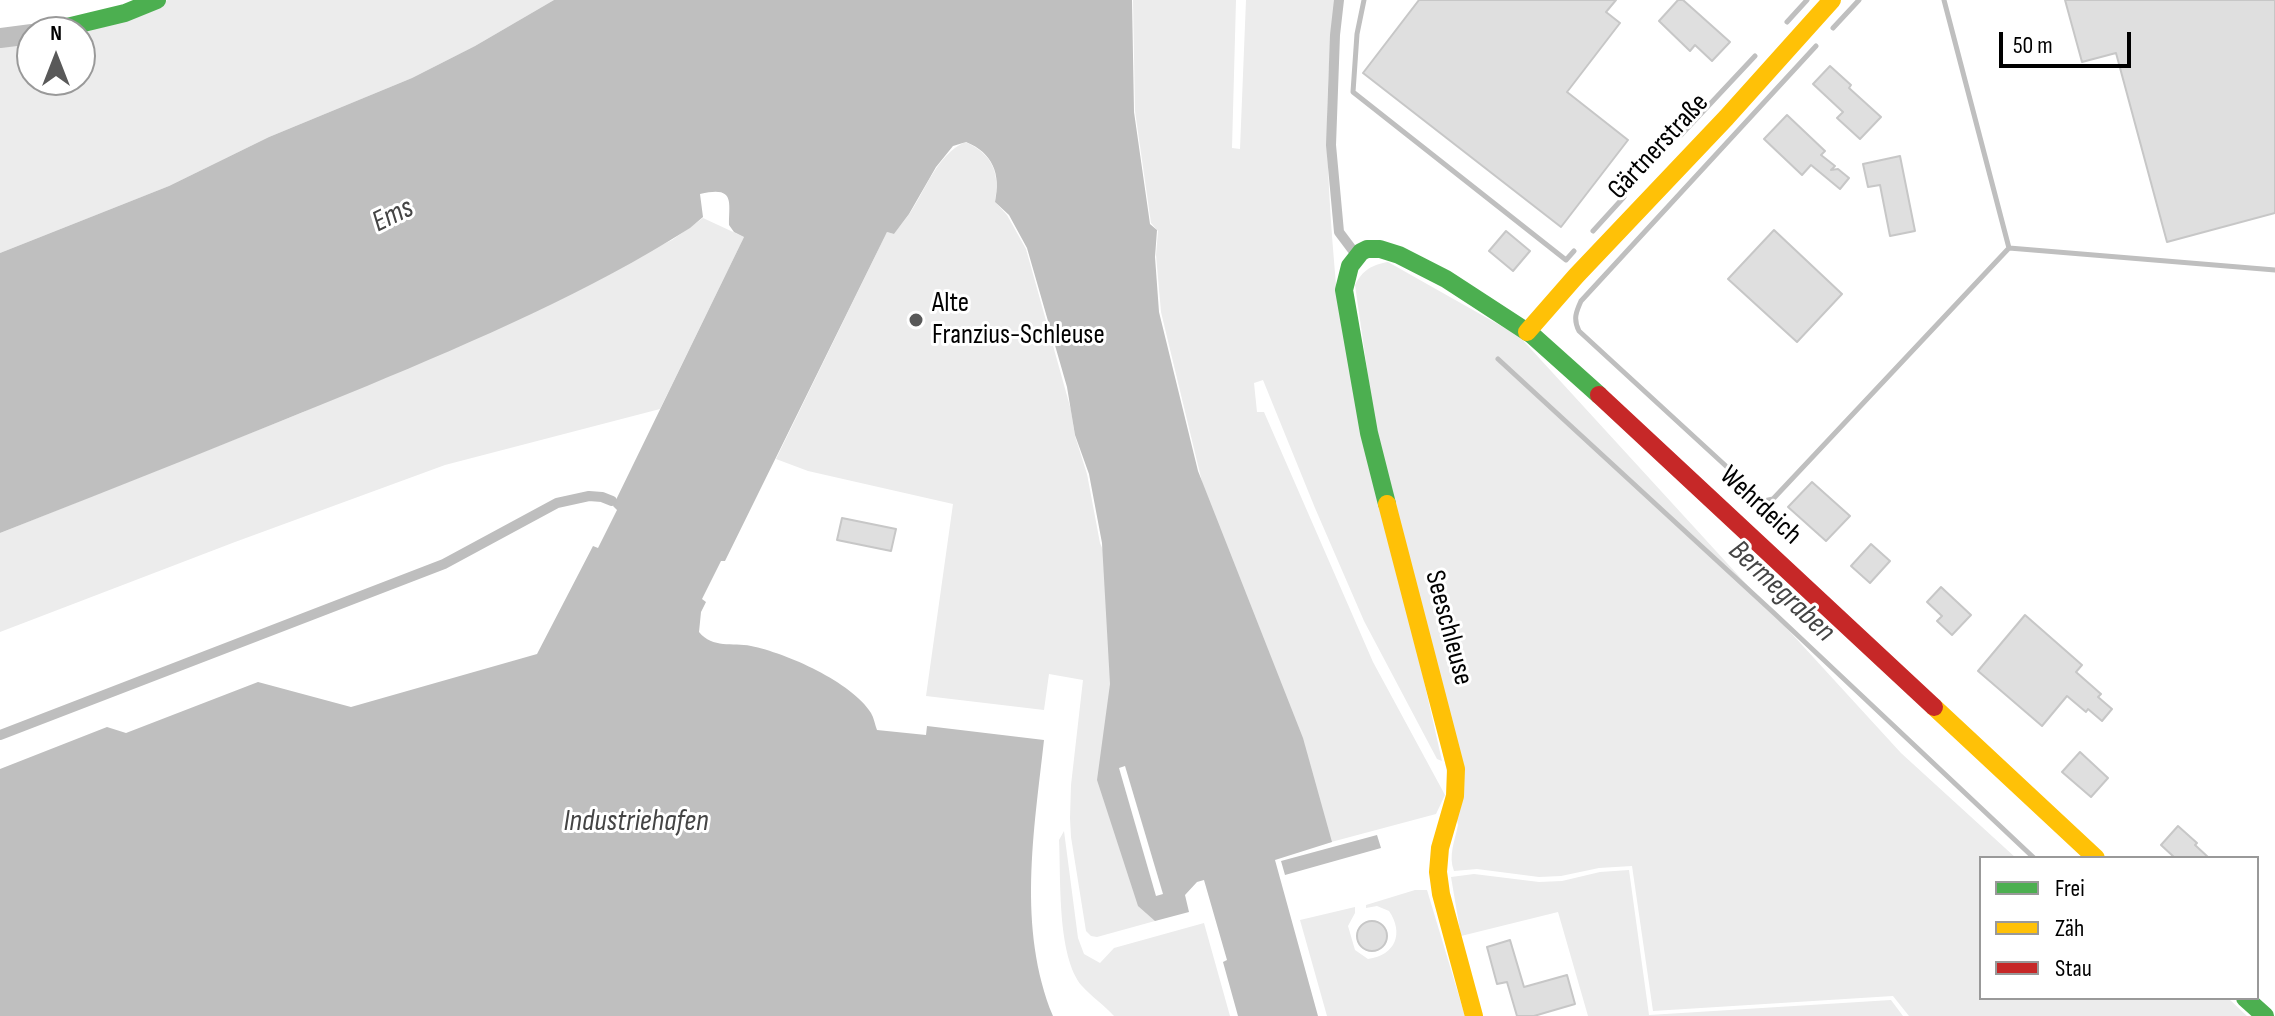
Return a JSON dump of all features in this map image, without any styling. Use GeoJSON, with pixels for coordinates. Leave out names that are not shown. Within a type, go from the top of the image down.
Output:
{"type":"FeatureCollection","features":[{"type":"Feature","properties":{"kind":"street"},"geometry":{"type":"LineString","coordinates":[[96,20],[157,0]]}},
{"type":"Feature","properties":{"kind":"street","name":"Gärtnerstraße"},"geometry":{"type":"LineString","coordinates":[[1527,332],[1832,0]]}},
{"type":"Feature","properties":{"kind":"street","name":"Wehrdeich"},"geometry":{"type":"LineString","coordinates":[[1356,255],[1368,249],[1383,249],[1406,258],[1471,294],[1527,332],[1577,374],[2094,856]]}},
{"type":"Feature","properties":{"kind":"street","name":"Seeschleuse"},"geometry":{"type":"LineString","coordinates":[[1356,255],[1347,269],[1344,290],[1369,433],[1456,769],[1455,796],[1440,848],[1438,872],[1441,894],[1474,1016]]}},
{"type":"Feature","properties":{"kind":"street"},"geometry":{"type":"LineString","coordinates":[[2247,1000],[2265,1016]]}},
{"type":"Feature","properties":{"kind":"lane"},"geometry":{"type":"LineString","coordinates":[[1339,0],[1331,145],[1339,232],[1356,255]]}},
{"type":"Feature","properties":{"kind":"lane"},"geometry":{"type":"LineString","coordinates":[[0,735],[444,564],[557,503],[589,496],[612,501]]}},
{"type":"Feature","properties":{"kind":"shaded area"},"geometry":{"type":"Polygon","coordinates":[[[168,0],[554,0],[412,78],[269,137],[169,186],[0,253],[0,43],[16,41],[16,96],[96,96],[96,26],[168,0]]]}},
{"type":"Feature","properties":{"kind":"shaded area"},"geometry":{"type":"Polygon","coordinates":[[[1133,0],[1236,0],[1232,148],[1240,149],[1246,0],[1335,0],[1328,75],[1327,138],[1337,296],[1442,761],[1437,759],[1364,621],[1263,380],[1254,383],[1257,412],[1264,412],[1373,662],[1445,795],[1436,814],[1320,845],[1237,627],[1161,312],[1156,255],[1158,231],[1151,223],[1135,111],[1133,0]]]}},
{"type":"Feature","properties":{"kind":"shaded area"},"geometry":{"type":"Polygon","coordinates":[[[965,142],[982,152],[992,166],[996,182],[995,202],[1007,215],[1026,249],[1071,410],[1100,543],[1117,584],[1117,794],[1155,921],[1097,937],[1086,931],[1071,837],[1071,785],[1083,680],[1049,674],[1044,710],[926,696],[953,504],[808,471],[776,459],[887,232],[894,234],[933,173],[947,155],[965,142]]]}},
{"type":"Feature","properties":{"kind":"shaded area"},"geometry":{"type":"Polygon","coordinates":[[[703,218],[744,237],[660,409],[445,465],[0,632],[0,533],[301,413],[672,240],[703,218]]]}},
{"type":"Feature","properties":{"kind":"shaded area"},"geometry":{"type":"Polygon","coordinates":[[[1388,262],[1519,336],[1901,753],[2014,856],[1979,856],[1979,1000],[2230,1000],[2247,1016],[1909,1016],[1893,996],[1653,1011],[1632,866],[1539,877],[1477,869],[1454,871],[1452,854],[1458,825],[1376,432],[1355,285],[1368,269],[1388,262]]]}},
{"type":"Feature","properties":{"kind":"shaded area"},"geometry":{"type":"Polygon","coordinates":[[[1064,831],[1078,938],[1084,954],[1100,963],[1114,948],[1204,923],[1230,1016],[1114,1016],[1082,986],[1074,973],[1064,937],[1059,840],[1064,831]]]}},
{"type":"Feature","properties":{"kind":"shaded area"},"geometry":{"type":"Polygon","coordinates":[[[1629,870],[1649,1015],[1891,1000],[1903,1016],[1588,1016],[1558,912],[1461,936],[1451,877],[1474,874],[1539,882],[1629,870]]]}},
{"type":"Feature","properties":{"kind":"shaded area"},"geometry":{"type":"Polygon","coordinates":[[[1415,890],[1427,890],[1465,1016],[1327,1016],[1300,920],[1355,907],[1348,926],[1355,950],[1368,959],[1378,957],[1395,942],[1396,927],[1389,911],[1377,906],[1366,908],[1366,905],[1415,890]]]}},
{"type":"Feature","properties":{"kind":"water"},"geometry":{"type":"Polygon","coordinates":[[[554,0],[1132,0],[1134,112],[1150,224],[1157,230],[1155,257],[1159,312],[1198,471],[1303,738],[1332,842],[1275,860],[1318,1016],[1238,1016],[1223,962],[1227,960],[1204,880],[1197,882],[1185,895],[1189,912],[1155,921],[1138,906],[1097,780],[1110,684],[1102,543],[1089,474],[1075,435],[1067,387],[1027,248],[1009,215],[995,202],[996,174],[989,158],[966,142],[953,146],[936,167],[894,234],[887,232],[725,561],[721,561],[702,599],[706,602],[701,612],[699,632],[710,641],[765,650],[817,670],[862,702],[871,713],[877,730],[926,735],[927,726],[1044,740],[1033,844],[1032,914],[1042,983],[1053,1016],[0,1016],[0,769],[107,727],[126,733],[258,682],[351,707],[537,654],[593,546],[598,548],[617,510],[613,506],[744,237],[729,225],[729,203],[725,194],[700,194],[703,217],[690,228],[532,314],[367,386],[0,533],[0,253],[169,186],[269,137],[412,78],[554,0]]]}},
{"type":"Feature","properties":{"kind":"water"},"geometry":{"type":"Polygon","coordinates":[[[1377,835],[1381,848],[1285,875],[1281,861],[1377,835]]]}},
{"type":"Feature","properties":{"kind":"pier"},"geometry":{"type":"Polygon","coordinates":[[[1125,766],[1163,894],[1156,896],[1119,768],[1125,766]]]}},
{"type":"Feature","properties":{"kind":"building"},"geometry":{"type":"Polygon","coordinates":[[[1419,0],[1616,0],[1606,12],[1620,23],[1567,92],[1628,140],[1561,227],[1363,73],[1419,0]]]}},
{"type":"Feature","properties":{"kind":"building"},"geometry":{"type":"Polygon","coordinates":[[[1678,0],[1683,0],[1730,42],[1712,61],[1695,45],[1690,51],[1659,21],[1678,0]]]}},
{"type":"Feature","properties":{"kind":"building"},"geometry":{"type":"Polygon","coordinates":[[[2065,0],[2275,0],[2275,213],[2167,242],[2116,53],[2082,62],[2065,0]]]}},
{"type":"Feature","properties":{"kind":"building"},"geometry":{"type":"Polygon","coordinates":[[[1830,66],[1881,117],[1860,139],[1837,118],[1843,112],[1813,84],[1830,66]]]}},
{"type":"Feature","properties":{"kind":"building"},"geometry":{"type":"Polygon","coordinates":[[[1787,115],[1825,151],[1821,155],[1835,166],[1831,170],[1838,169],[1849,178],[1840,189],[1811,165],[1802,175],[1764,139],[1787,115]]]}},
{"type":"Feature","properties":{"kind":"building"},"geometry":{"type":"Polygon","coordinates":[[[1900,156],[1915,231],[1890,236],[1880,185],[1868,187],[1863,164],[1900,156]]]}},
{"type":"Feature","properties":{"kind":"building"},"geometry":{"type":"Polygon","coordinates":[[[1774,230],[1842,294],[1797,342],[1728,279],[1774,230]]]}},
{"type":"Feature","properties":{"kind":"building"},"geometry":{"type":"Polygon","coordinates":[[[1506,231],[1530,251],[1513,271],[1489,251],[1506,231]]]}},
{"type":"Feature","properties":{"kind":"building"},"geometry":{"type":"Polygon","coordinates":[[[1812,482],[1850,516],[1826,541],[1788,507],[1812,482]]]}},
{"type":"Feature","properties":{"kind":"building"},"geometry":{"type":"Polygon","coordinates":[[[842,518],[896,529],[891,551],[837,540],[842,518]]]}},
{"type":"Feature","properties":{"kind":"building"},"geometry":{"type":"Polygon","coordinates":[[[1871,544],[1890,561],[1870,583],[1851,566],[1871,544]]]}},
{"type":"Feature","properties":{"kind":"building"},"geometry":{"type":"Polygon","coordinates":[[[1941,587],[1971,615],[1952,635],[1937,621],[1942,616],[1927,602],[1941,587]]]}},
{"type":"Feature","properties":{"kind":"building"},"geometry":{"type":"Polygon","coordinates":[[[2025,615],[2082,665],[2076,672],[2101,694],[2098,697],[2112,709],[2102,721],[2067,696],[2042,726],[1978,671],[2025,615]]]}},
{"type":"Feature","properties":{"kind":"building"},"geometry":{"type":"Polygon","coordinates":[[[2080,752],[2108,778],[2091,797],[2062,772],[2080,752]]]}},
{"type":"Feature","properties":{"kind":"building"},"geometry":{"type":"Polygon","coordinates":[[[2178,826],[2207,856],[2173,856],[2161,845],[2178,826]]]}},
{"type":"Feature","properties":{"kind":"building"},"geometry":{"type":"Polygon","coordinates":[[[1372,921],[1383,925],[1387,936],[1383,947],[1372,951],[1361,947],[1357,936],[1361,925],[1372,921]]]}},
{"type":"Feature","properties":{"kind":"building"},"geometry":{"type":"Polygon","coordinates":[[[1510,940],[1524,987],[1567,975],[1575,1004],[1534,1016],[1517,1016],[1507,982],[1497,984],[1487,947],[1510,940]]]}},
{"type":"Feature","properties":{"kind":"waterway"},"geometry":{"type":"LineString","coordinates":[[1364,0],[1357,34],[1353,92],[1566,260],[1574,251]]}},
{"type":"Feature","properties":{"kind":"waterway"},"geometry":{"type":"LineString","coordinates":[[1787,22],[1807,0]]}},
{"type":"Feature","properties":{"kind":"waterway"},"geometry":{"type":"LineString","coordinates":[[1833,28],[1859,0]]}},
{"type":"Feature","properties":{"kind":"waterway"},"geometry":{"type":"LineString","coordinates":[[1944,0],[2009,248]]}},
{"type":"Feature","properties":{"kind":"waterway"},"geometry":{"type":"LineString","coordinates":[[1816,46],[1581,301],[1576,316],[1579,331],[1764,501],[1773,499],[2009,248],[2275,270]]}},
{"type":"Feature","properties":{"kind":"waterway"},"geometry":{"type":"LineString","coordinates":[[1681,135],[1755,56]]}},
{"type":"Feature","properties":{"kind":"waterway"},"geometry":{"type":"LineString","coordinates":[[1593,231],[1624,197]]}},
{"type":"Feature","properties":{"kind":"waterway","name":"Bermegraben"},"geometry":{"type":"LineString","coordinates":[[1498,359],[2032,856]]}},
{"type":"Feature","properties":{"kind":"traffic: fast"},"geometry":{"type":"LineString","coordinates":[[96,20],[157,0]]}},
{"type":"Feature","properties":{"kind":"traffic: fast"},"geometry":{"type":"LineString","coordinates":[[1387,504],[1369,433],[1344,290],[1350,266],[1361,252],[1380,249],[1399,255],[1446,279],[1532,335],[1599,395]]}},
{"type":"Feature","properties":{"kind":"traffic: fast"},"geometry":{"type":"LineString","coordinates":[[2247,1000],[2265,1016]]}},
{"type":"Feature","properties":{"kind":"traffic: slow"},"geometry":{"type":"LineString","coordinates":[[1527,332],[1832,0]]}},
{"type":"Feature","properties":{"kind":"traffic: slow"},"geometry":{"type":"LineString","coordinates":[[1387,504],[1456,769],[1455,796],[1440,848],[1438,872],[1441,894],[1474,1016]]}},
{"type":"Feature","properties":{"kind":"traffic: slow"},"geometry":{"type":"LineString","coordinates":[[1934,707],[2094,856]]}},
{"type":"Feature","properties":{"kind":"traffic: jam"},"geometry":{"type":"LineString","coordinates":[[1599,395],[1934,707]]}},
{"type":"Feature","properties":{"kind":"place","name":"Alte Franzius-Schleuse"},"geometry":{"type":"Point","coordinates":[916,320]}},
{"type":"Feature","properties":{"kind":"water label","name":"Ems"},"geometry":{"type":"Point","coordinates":[393,216]}},
{"type":"Feature","properties":{"kind":"water label","name":"Industriehafen"},"geometry":{"type":"Point","coordinates":[636,822]}}]}
